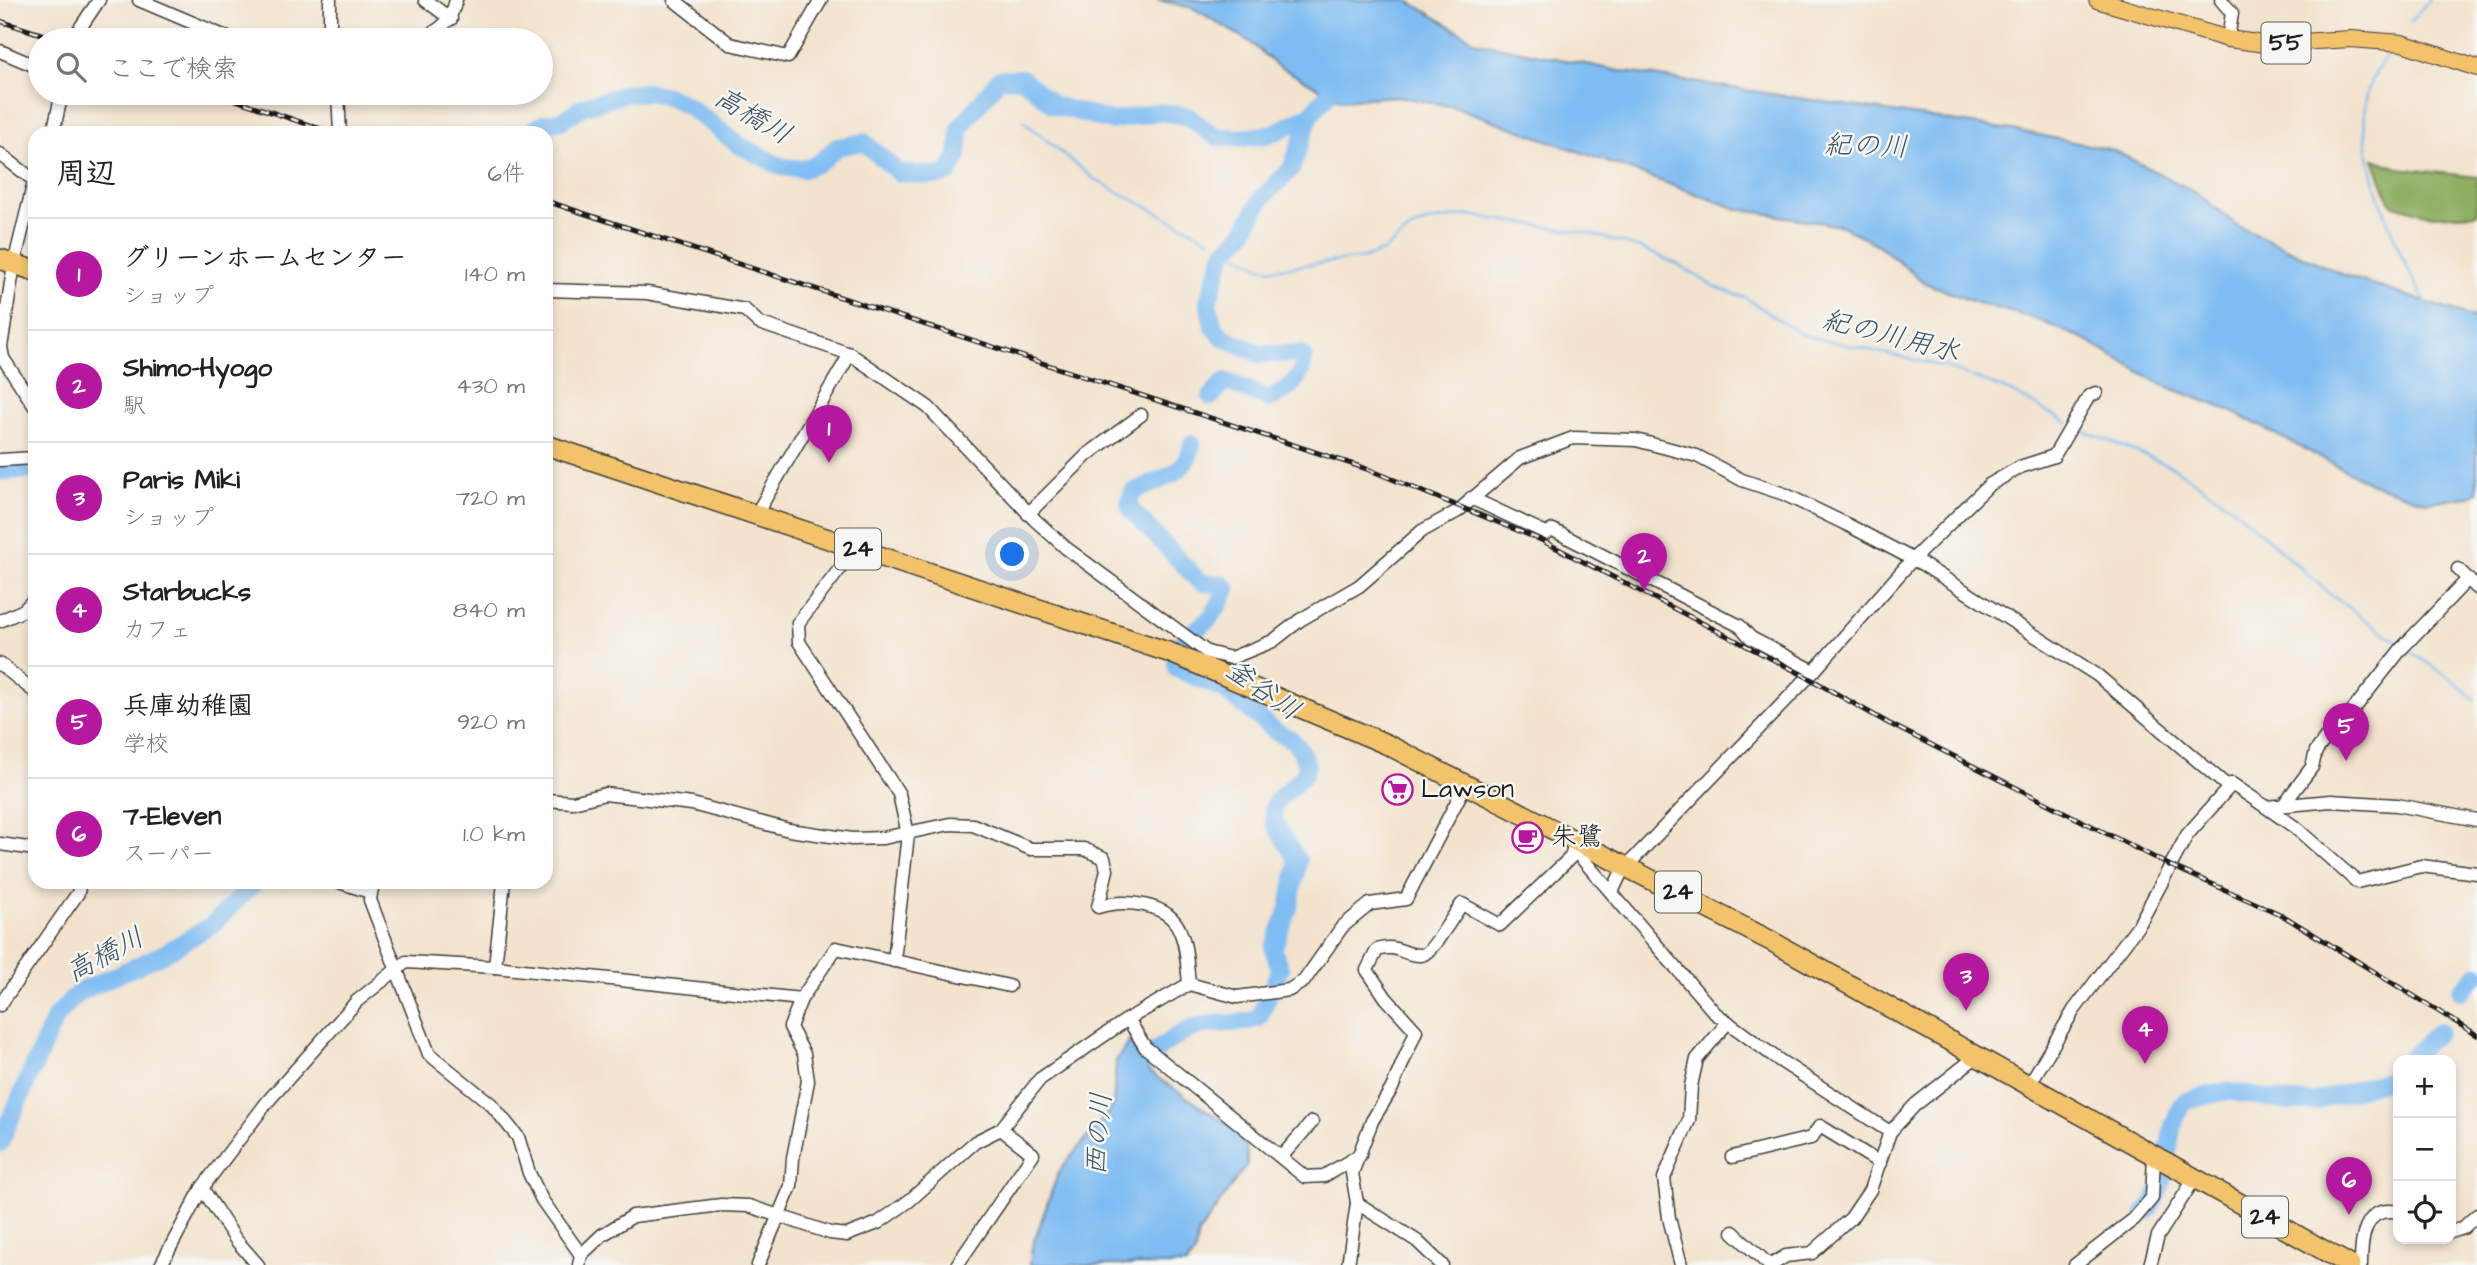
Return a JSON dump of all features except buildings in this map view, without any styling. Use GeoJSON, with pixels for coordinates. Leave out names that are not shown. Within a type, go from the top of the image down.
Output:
{"type":"FeatureCollection","features":[{"type":"Feature","properties":{"kind":"highway"},"geometry":{"type":"LineString","coordinates":[[7,261],[28,268]]}},
{"type":"Feature","properties":{"kind":"highway","name":"24"},"geometry":{"type":"LineString","coordinates":[[553,447],[1179,657],[1351,728],[1465,784],[1575,844],[1628,866],[1772,941],[2350,1265]]}},
{"type":"Feature","properties":{"kind":"main road","name":"55"},"geometry":{"type":"LineString","coordinates":[[2097,0],[2228,38],[2265,44],[2351,39],[2402,43],[2477,68]]}},
{"type":"Feature","properties":{"kind":"street"},"geometry":{"type":"LineString","coordinates":[[80,28],[99,0]]}},
{"type":"Feature","properties":{"kind":"street"},"geometry":{"type":"LineString","coordinates":[[139,0],[205,28]]}},
{"type":"Feature","properties":{"kind":"street"},"geometry":{"type":"LineString","coordinates":[[330,0],[330,28]]}},
{"type":"Feature","properties":{"kind":"street"},"geometry":{"type":"LineString","coordinates":[[425,0],[451,19]]}},
{"type":"Feature","properties":{"kind":"street"},"geometry":{"type":"LineString","coordinates":[[443,28],[451,19],[456,0]]}},
{"type":"Feature","properties":{"kind":"street"},"geometry":{"type":"LineString","coordinates":[[674,0],[730,44],[788,57],[821,0]]}},
{"type":"Feature","properties":{"kind":"street"},"geometry":{"type":"LineString","coordinates":[[2221,0],[2232,13],[2228,38]]}},
{"type":"Feature","properties":{"kind":"street"},"geometry":{"type":"LineString","coordinates":[[0,51],[28,63]]}},
{"type":"Feature","properties":{"kind":"street"},"geometry":{"type":"LineString","coordinates":[[55,126],[59,105]]}},
{"type":"Feature","properties":{"kind":"street"},"geometry":{"type":"LineString","coordinates":[[339,105],[340,126]]}},
{"type":"Feature","properties":{"kind":"street"},"geometry":{"type":"LineString","coordinates":[[0,154],[28,175]]}},
{"type":"Feature","properties":{"kind":"street"},"geometry":{"type":"LineString","coordinates":[[28,200],[7,261],[1,347],[3,358],[28,396]]}},
{"type":"Feature","properties":{"kind":"street"},"geometry":{"type":"LineString","coordinates":[[553,290],[647,293],[745,310],[759,323],[850,354],[928,407],[1028,514],[1066,548],[1207,653],[1231,658],[1273,641],[1300,620],[1359,586],[1422,531],[1458,511],[1510,464],[1548,446],[1573,438],[1636,440],[1697,456],[1742,480],[1784,494],[1838,520],[1912,560],[2097,675],[2226,785],[2232,784],[2296,828],[2357,882],[2421,866],[2477,873]]}},
{"type":"Feature","properties":{"kind":"street"},"geometry":{"type":"LineString","coordinates":[[755,516],[850,354]]}},
{"type":"Feature","properties":{"kind":"street"},"geometry":{"type":"LineString","coordinates":[[1612,892],[1628,866],[1814,671],[1912,560],[1989,485],[2020,467],[2054,456],[2074,426],[2089,396],[2096,393]]}},
{"type":"Feature","properties":{"kind":"street"},"geometry":{"type":"LineString","coordinates":[[1028,514],[1087,455],[1140,415]]}},
{"type":"Feature","properties":{"kind":"street"},"geometry":{"type":"LineString","coordinates":[[0,460],[28,458]]}},
{"type":"Feature","properties":{"kind":"street"},"geometry":{"type":"LineString","coordinates":[[1471,498],[1546,533],[1553,530],[1740,626],[1751,638],[1814,671]]}},
{"type":"Feature","properties":{"kind":"street"},"geometry":{"type":"LineString","coordinates":[[856,548],[798,623],[800,642],[899,794],[908,834],[894,961]]}},
{"type":"Feature","properties":{"kind":"street"},"geometry":{"type":"LineString","coordinates":[[2284,804],[2312,767],[2316,751],[2330,733],[2350,715],[2404,646],[2472,583],[2458,569]]}},
{"type":"Feature","properties":{"kind":"street"},"geometry":{"type":"LineString","coordinates":[[0,621],[28,606]]}},
{"type":"Feature","properties":{"kind":"street"},"geometry":{"type":"LineString","coordinates":[[0,664],[28,686]]}},
{"type":"Feature","properties":{"kind":"street"},"geometry":{"type":"LineString","coordinates":[[371,889],[370,900],[429,1054],[491,1104],[518,1138],[529,1173],[542,1200],[578,1262],[602,1235],[634,1216],[721,1205],[749,1206],[779,1218],[830,1233],[847,1235],[878,1223],[909,1201],[975,1142],[1001,1129],[1040,1079],[1128,1019],[1189,984],[1237,997],[1289,990],[1304,981],[1342,928],[1370,904],[1406,899],[1465,784]]}},
{"type":"Feature","properties":{"kind":"street"},"geometry":{"type":"LineString","coordinates":[[2029,1085],[2074,1010],[2140,923],[2187,835],[2232,784]]}},
{"type":"Feature","properties":{"kind":"street"},"geometry":{"type":"LineString","coordinates":[[553,801],[573,802],[605,794],[713,808],[820,836],[852,839],[908,834],[950,824],[973,825],[1031,849],[1084,849],[1104,858],[1107,870],[1098,907],[1137,904],[1161,912],[1179,927],[1185,946],[1189,984]]}},
{"type":"Feature","properties":{"kind":"street"},"geometry":{"type":"LineString","coordinates":[[2266,807],[2331,801],[2397,805],[2477,820]]}},
{"type":"Feature","properties":{"kind":"street"},"geometry":{"type":"LineString","coordinates":[[1575,844],[1612,892],[1715,1013],[1890,1132]]}},
{"type":"Feature","properties":{"kind":"street"},"geometry":{"type":"LineString","coordinates":[[1348,1265],[1357,1203],[1352,1173],[1372,1121],[1392,1088],[1416,1031],[1374,984],[1367,970],[1377,950],[1390,946],[1420,955],[1431,951],[1462,904],[1500,925],[1571,856],[1575,844]]}},
{"type":"Feature","properties":{"kind":"street"},"geometry":{"type":"LineString","coordinates":[[0,845],[28,848]]}},
{"type":"Feature","properties":{"kind":"street"},"geometry":{"type":"LineString","coordinates":[[0,1005],[79,889]]}},
{"type":"Feature","properties":{"kind":"street"},"geometry":{"type":"LineString","coordinates":[[495,967],[503,889]]}},
{"type":"Feature","properties":{"kind":"street"},"geometry":{"type":"LineString","coordinates":[[758,1265],[791,1186],[793,1158],[808,1082],[804,1054],[790,1027],[802,999],[836,948],[1009,986]]}},
{"type":"Feature","properties":{"kind":"street"},"geometry":{"type":"LineString","coordinates":[[161,1265],[202,1188],[268,1101],[357,1000],[406,962],[495,967],[802,999]]}},
{"type":"Feature","properties":{"kind":"street"},"geometry":{"type":"LineString","coordinates":[[1128,1019],[1145,1047],[1305,1177],[1324,1176],[1360,1155]]}},
{"type":"Feature","properties":{"kind":"street"},"geometry":{"type":"LineString","coordinates":[[1681,1265],[1668,1218],[1664,1178],[1689,1120],[1691,1086],[1697,1059],[1728,1023]]}},
{"type":"Feature","properties":{"kind":"street"},"geometry":{"type":"LineString","coordinates":[[1733,1232],[1770,1265],[1786,1256],[1812,1254],[1851,1218],[1864,1199],[1890,1132],[1915,1105],[1977,1056]]}},
{"type":"Feature","properties":{"kind":"street"},"geometry":{"type":"LineString","coordinates":[[1282,1156],[1312,1122]]}},
{"type":"Feature","properties":{"kind":"street"},"geometry":{"type":"LineString","coordinates":[[1732,1157],[1811,1138],[1820,1126],[1880,1163]]}},
{"type":"Feature","properties":{"kind":"street"},"geometry":{"type":"LineString","coordinates":[[957,1265],[1032,1154],[1001,1129]]}},
{"type":"Feature","properties":{"kind":"street"},"geometry":{"type":"LineString","coordinates":[[2075,1265],[2128,1224],[2152,1198],[2154,1156]]}},
{"type":"Feature","properties":{"kind":"street"},"geometry":{"type":"LineString","coordinates":[[2150,1265],[2158,1236],[2187,1174]]}},
{"type":"Feature","properties":{"kind":"street"},"geometry":{"type":"LineString","coordinates":[[202,1188],[236,1240],[258,1265]]}},
{"type":"Feature","properties":{"kind":"street"},"geometry":{"type":"LineString","coordinates":[[1357,1203],[1417,1241],[1442,1265]]}},
{"type":"Feature","properties":{"kind":"street"},"geometry":{"type":"LineString","coordinates":[[2361,1265],[2361,1239],[2365,1227],[2376,1213],[2393,1211]]}},
{"type":"Feature","properties":{"kind":"street"},"geometry":{"type":"LineString","coordinates":[[2456,1230],[2463,1228],[2477,1215]]}},
{"type":"Feature","properties":{"kind":"green space"},"geometry":{"type":"Polygon","coordinates":[[[2374,159],[2399,168],[2477,177],[2477,214],[2432,216],[2391,204],[2374,159]]]}},
{"type":"Feature","properties":{"kind":"water","name":"紀の川"},"geometry":{"type":"Polygon","coordinates":[[[1157,0],[1407,0],[1477,42],[1620,71],[2019,131],[2113,150],[2197,193],[2238,226],[2344,275],[2477,319],[2477,492],[2468,497],[2427,502],[2372,484],[2231,411],[2163,385],[2083,339],[2033,318],[1977,303],[1925,283],[1878,245],[1842,226],[1738,209],[1455,107],[1397,96],[1341,100],[1276,65],[1250,42],[1193,8],[1157,0]]]}},
{"type":"Feature","properties":{"kind":"water","name":"西の川"},"geometry":{"type":"Polygon","coordinates":[[[1130,1040],[1149,1072],[1238,1131],[1247,1150],[1247,1164],[1198,1234],[1195,1253],[1186,1265],[1030,1265],[1032,1247],[1059,1171],[1113,1107],[1116,1061],[1130,1040]]]}},
{"type":"Feature","properties":{"kind":"waterway"},"geometry":{"type":"LineString","coordinates":[[2411,21],[2429,0]]}},
{"type":"Feature","properties":{"kind":"waterway"},"geometry":{"type":"LineString","coordinates":[[2389,51],[2367,92],[2367,148],[2382,205],[2393,234],[2428,306]]}},
{"type":"Feature","properties":{"kind":"waterway","name":"高橋川"},"geometry":{"type":"LineString","coordinates":[[540,126],[561,121],[582,107],[624,94],[648,92],[670,97],[688,106],[739,145],[782,167],[803,169],[819,163],[837,147],[864,142],[899,173],[938,176],[949,173],[958,155],[960,128],[999,79],[1022,78],[1053,105],[1111,121],[1158,112],[1187,116],[1216,137],[1242,138],[1272,134],[1311,114],[1345,75]]}},
{"type":"Feature","properties":{"kind":"waterway","name":"釜谷川"},"geometry":{"type":"LineString","coordinates":[[1211,397],[1225,381],[1269,399],[1288,388],[1303,365],[1304,358],[1300,354],[1260,354],[1223,337],[1213,326],[1208,302],[1224,252],[1243,234],[1261,199],[1291,169],[1311,114]]}},
{"type":"Feature","properties":{"kind":"waterway","name":"紀の川用水"},"geometry":{"type":"LineString","coordinates":[[1023,121],[1094,179],[1210,240]]}},
{"type":"Feature","properties":{"kind":"waterway","name":"紀の川用水"},"geometry":{"type":"LineString","coordinates":[[1237,255],[1271,269],[1364,258],[1383,251],[1411,229],[1426,222],[1468,215],[1588,233],[1640,248],[1677,264],[1715,287],[1746,298],[1802,335],[1946,367],[2011,392],[2068,423]]}},
{"type":"Feature","properties":{"kind":"waterway","name":"紀の川用水"},"geometry":{"type":"LineString","coordinates":[[2077,428],[2173,467],[2231,506],[2332,596],[2400,644]]}},
{"type":"Feature","properties":{"kind":"waterway","name":"釜谷川"},"geometry":{"type":"LineString","coordinates":[[1130,1079],[1130,1072],[1190,1029],[1207,1024],[1243,1022],[1259,1018],[1280,969],[1273,949],[1289,908],[1298,861],[1274,822],[1273,809],[1277,800],[1304,775],[1307,765],[1300,749],[1291,739],[1276,732],[1223,689],[1177,669],[1176,660],[1180,646],[1212,616],[1227,589],[1223,584],[1203,583],[1197,579],[1131,510],[1129,502],[1133,492],[1178,470],[1189,455],[1192,444]]}},
{"type":"Feature","properties":{"kind":"waterway"},"geometry":{"type":"LineString","coordinates":[[0,471],[28,470]]}},
{"type":"Feature","properties":{"kind":"waterway","name":"紀の川用水"},"geometry":{"type":"LineString","coordinates":[[2408,650],[2450,678],[2475,700]]}},
{"type":"Feature","properties":{"kind":"waterway","name":"高橋川"},"geometry":{"type":"LineString","coordinates":[[0,1143],[56,1016],[79,992],[163,954],[212,925],[248,889]]}},
{"type":"Feature","properties":{"kind":"waterway"},"geometry":{"type":"LineString","coordinates":[[2461,991],[2477,974]]}},
{"type":"Feature","properties":{"kind":"waterway"},"geometry":{"type":"LineString","coordinates":[[2413,1055],[2439,1031]]}},
{"type":"Feature","properties":{"kind":"waterway"},"geometry":{"type":"LineString","coordinates":[[2145,1213],[2161,1186],[2173,1128],[2185,1101],[2227,1091],[2287,1102],[2313,1102],[2393,1079]]}},
{"type":"Feature","properties":{"kind":"railway"},"geometry":{"type":"LineString","coordinates":[[0,21],[28,30]]}},
{"type":"Feature","properties":{"kind":"railway"},"geometry":{"type":"LineString","coordinates":[[250,105],[312,126]]}},
{"type":"Feature","properties":{"kind":"railway"},"geometry":{"type":"LineString","coordinates":[[553,203],[1370,470],[1541,540],[1807,677],[1888,723],[2169,865],[2282,915],[2477,1035]]}},
{"type":"Feature","properties":{"kind":"place","name":"グリーンホームセンター"},"geometry":{"type":"Point","coordinates":[829,463]}},
{"type":"Feature","properties":{"kind":"place","name":"Shimo-Hyogo"},"geometry":{"type":"Point","coordinates":[1644,591]}},
{"type":"Feature","properties":{"kind":"place","name":"兵庫幼稚園"},"geometry":{"type":"Point","coordinates":[2346,761]}},
{"type":"Feature","properties":{"kind":"place","name":"Lawson"},"geometry":{"type":"Point","coordinates":[1398,789]}},
{"type":"Feature","properties":{"kind":"place","name":"朱鷺"},"geometry":{"type":"Point","coordinates":[1528,837]}},
{"type":"Feature","properties":{"kind":"place","name":"Paris Miki"},"geometry":{"type":"Point","coordinates":[1966,1011]}},
{"type":"Feature","properties":{"kind":"place","name":"Starbucks"},"geometry":{"type":"Point","coordinates":[2145,1064]}},
{"type":"Feature","properties":{"kind":"place","name":"7-Eleven"},"geometry":{"type":"Point","coordinates":[2349,1215]}}]}
